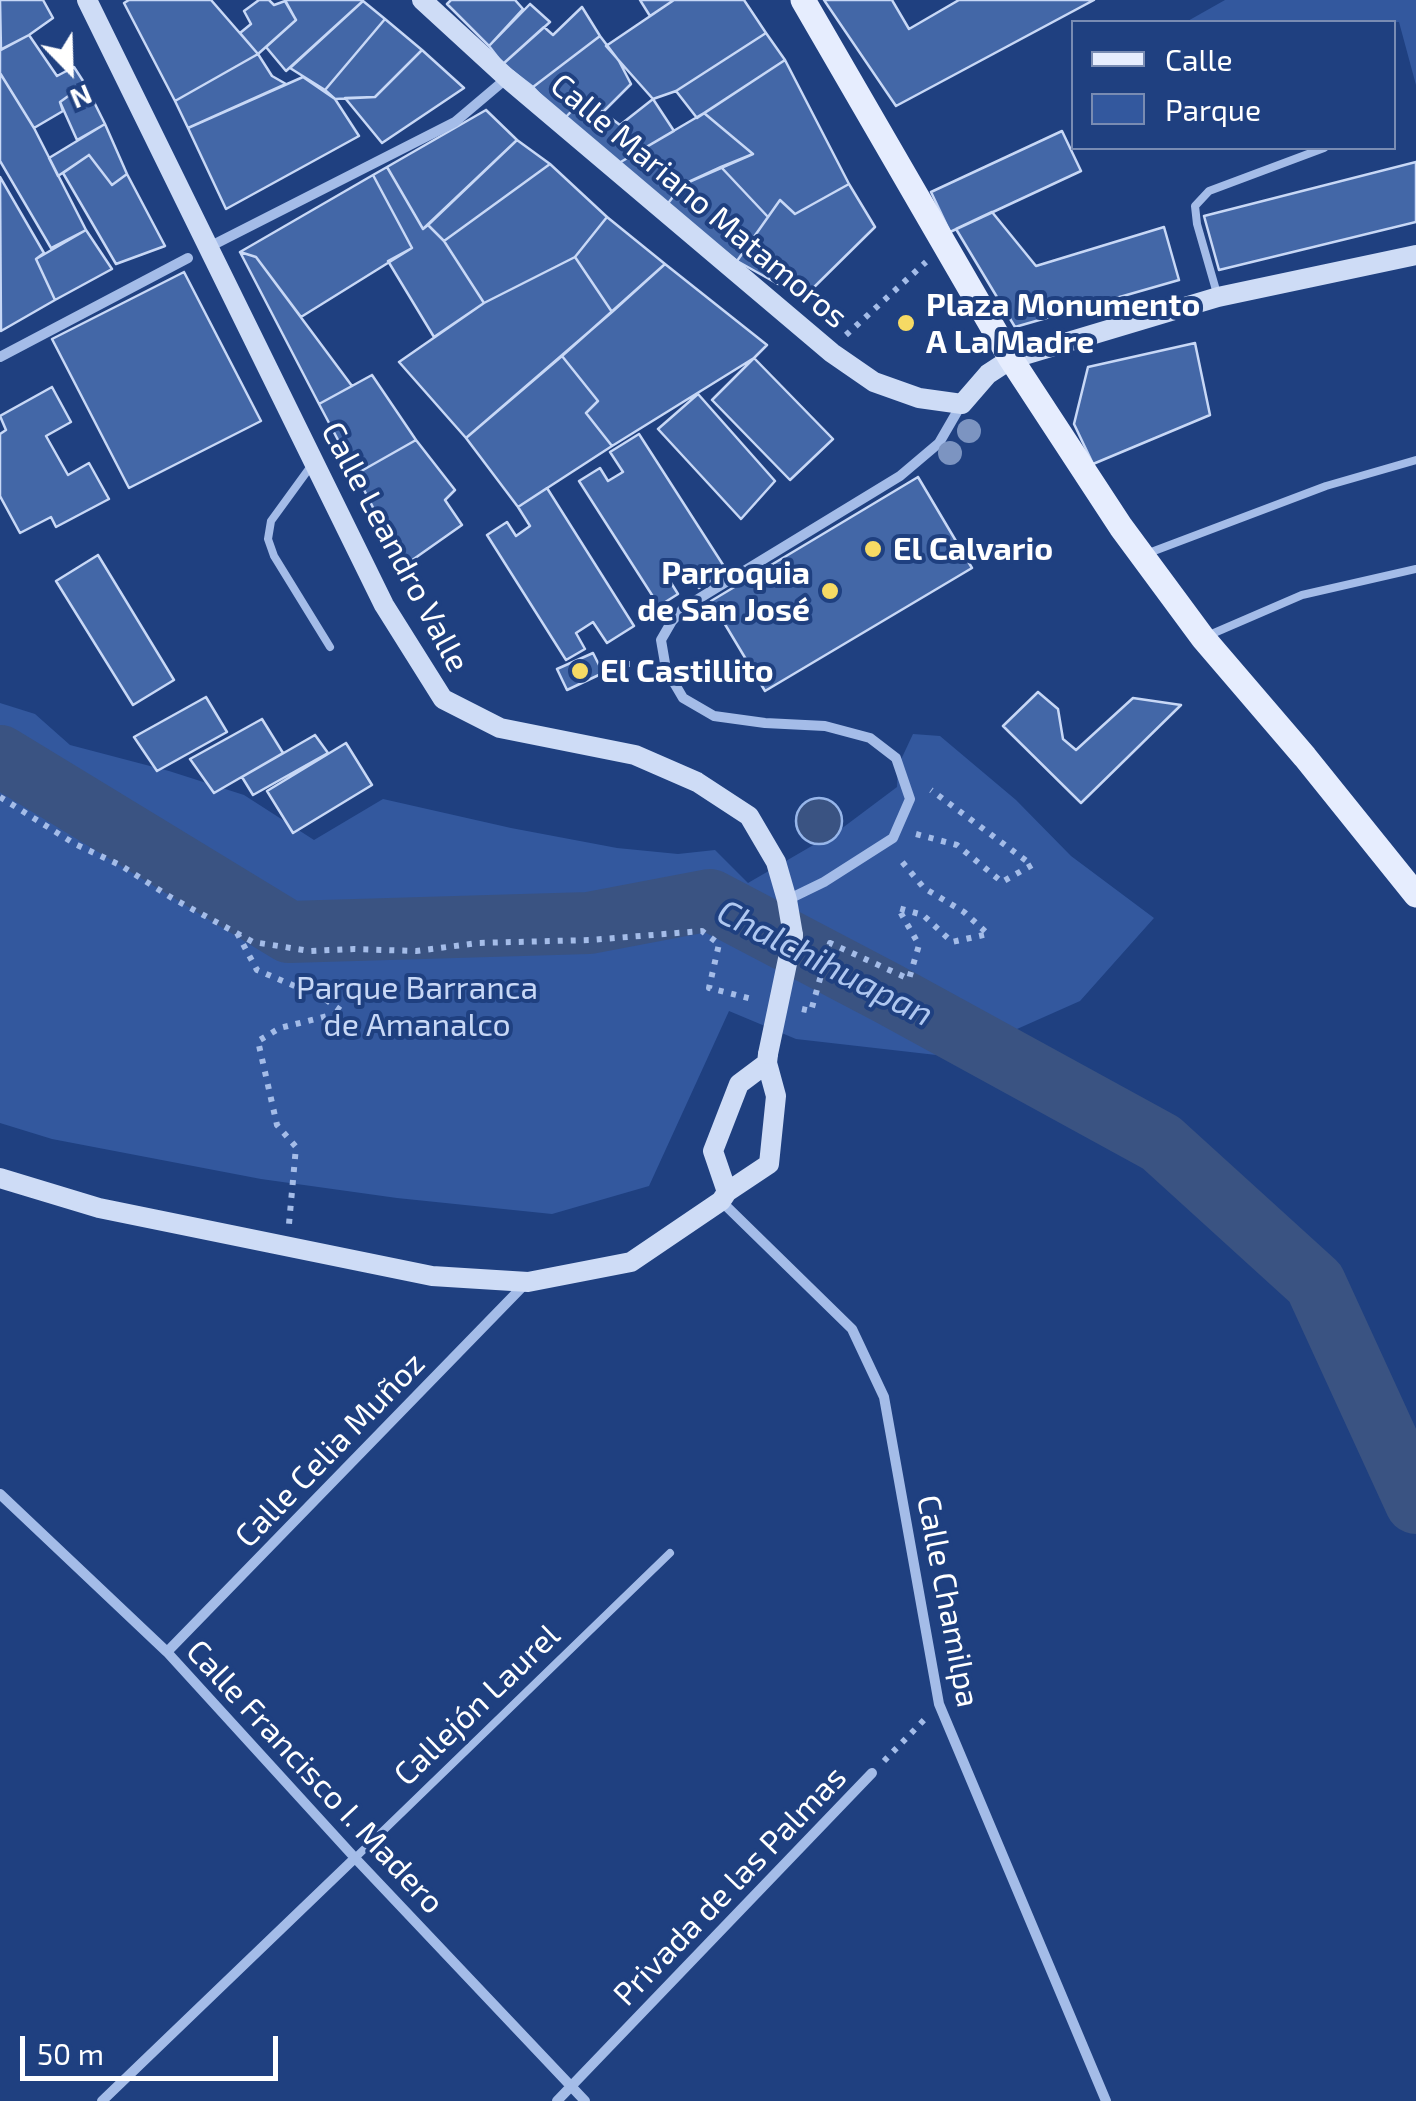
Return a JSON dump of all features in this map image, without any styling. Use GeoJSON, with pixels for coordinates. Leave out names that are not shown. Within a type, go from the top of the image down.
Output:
{"type":"FeatureCollection","features":[{"type":"Feature","properties":{"kind":"main road"},"geometry":{"type":"LineString","coordinates":[[803,0],[1010,358],[1142,556],[1203,638],[1416,895]]}},
{"type":"Feature","properties":{"kind":"street","name":"Calle Leandro Valle"},"geometry":{"type":"LineString","coordinates":[[0,1178],[98,1208],[432,1276],[528,1282],[631,1262],[769,1164],[776,1096],[768,1059],[793,936],[776,862],[749,816],[697,782],[635,755],[500,728],[443,699],[384,605],[88,0]]}},
{"type":"Feature","properties":{"kind":"street","name":"Calle Mariano Matamoros"},"geometry":{"type":"LineString","coordinates":[[426,2],[507,78],[829,350],[874,382],[918,398],[962,404]]}},
{"type":"Feature","properties":{"kind":"street"},"geometry":{"type":"LineString","coordinates":[[208,248],[454,122],[507,78]]}},
{"type":"Feature","properties":{"kind":"street"},"geometry":{"type":"LineString","coordinates":[[787,900],[824,882],[893,838],[910,800],[896,758],[870,738],[825,726],[714,716],[683,698],[664,664],[661,640],[672,621],[686,607],[900,476],[939,443],[962,404],[988,374],[1010,358],[1218,297],[1416,255]]}},
{"type":"Feature","properties":{"kind":"street"},"geometry":{"type":"LineString","coordinates":[[0,356],[188,258]]}},
{"type":"Feature","properties":{"kind":"street"},"geometry":{"type":"LineString","coordinates":[[724,1197],[714,1151],[739,1084],[768,1059]]}},
{"type":"Feature","properties":{"kind":"street","name":"Calle Chamilpa"},"geometry":{"type":"LineString","coordinates":[[724,1197],[852,1329],[884,1398],[938,1704],[1106,2101]]}},
{"type":"Feature","properties":{"kind":"street","name":"Calle Celia Muñoz"},"geometry":{"type":"LineString","coordinates":[[167,1652],[528,1282]]}},
{"type":"Feature","properties":{"kind":"street","name":"Calle Francisco I. Madero"},"geometry":{"type":"LineString","coordinates":[[0,1494],[167,1652],[585,2101]]}},
{"type":"Feature","properties":{"kind":"street","name":"Privada de las Palmas"},"geometry":{"type":"LineString","coordinates":[[557,2101],[872,1774]]}},
{"type":"Feature","properties":{"kind":"street","name":"Callejón Laurel"},"geometry":{"type":"LineString","coordinates":[[102,2101],[355,1858]]}},
{"type":"Feature","properties":{"kind":"lane"},"geometry":{"type":"LineString","coordinates":[[1218,297],[1195,206],[1208,190],[1318,150]]}},
{"type":"Feature","properties":{"kind":"lane"},"geometry":{"type":"LineString","coordinates":[[1142,556],[1326,486],[1416,460]]}},
{"type":"Feature","properties":{"kind":"lane"},"geometry":{"type":"LineString","coordinates":[[314,463],[271,521],[268,539],[274,556],[330,647]]}},
{"type":"Feature","properties":{"kind":"lane"},"geometry":{"type":"LineString","coordinates":[[1203,638],[1302,595],[1416,569]]}},
{"type":"Feature","properties":{"kind":"lane","name":"Callejón Laurel"},"geometry":{"type":"LineString","coordinates":[[355,1858],[670,1553]]}},
{"type":"Feature","properties":{"kind":"path"},"geometry":{"type":"LineString","coordinates":[[829,350],[945,245]]}},
{"type":"Feature","properties":{"kind":"path"},"geometry":{"type":"LineString","coordinates":[[599,664],[664,664]]}},
{"type":"Feature","properties":{"kind":"path"},"geometry":{"type":"LineString","coordinates":[[822,972],[830,943],[909,979],[918,945],[898,908],[923,916],[952,942],[988,934],[964,912],[924,888],[896,856],[917,833],[957,845],[1002,882],[1032,866],[898,766]]}},
{"type":"Feature","properties":{"kind":"path"},"geometry":{"type":"LineString","coordinates":[[0,796],[76,844],[254,942],[310,952],[416,951],[478,943],[702,931],[719,944],[708,988],[756,1000]]}},
{"type":"Feature","properties":{"kind":"path"},"geometry":{"type":"LineString","coordinates":[[236,932],[257,970],[324,999],[344,1012],[280,1028],[258,1041],[277,1125],[296,1147],[288,1246]]}},
{"type":"Feature","properties":{"kind":"path","name":"Privada de las Palmas"},"geometry":{"type":"LineString","coordinates":[[872,1774],[938,1704]]}},
{"type":"Feature","properties":{"kind":"green space"},"geometry":{"type":"Polygon","coordinates":[[[1225,0],[1416,0],[1416,85],[1396,20],[1190,20],[1225,0]]]}},
{"type":"Feature","properties":{"kind":"green space","name":"Parque Barranca de Amanalco"},"geometry":{"type":"Polygon","coordinates":[[[0,703],[35,714],[70,745],[244,795],[314,840],[383,799],[617,848],[678,854],[715,850],[748,883],[841,829],[897,787],[898,766],[913,734],[940,736],[1016,800],[1071,856],[1154,918],[1080,1001],[954,1057],[796,1039],[729,1011],[649,1186],[552,1214],[261,1179],[52,1139],[0,1123],[0,703]]]}},
{"type":"Feature","properties":{"kind":"shaded area"},"geometry":{"type":"Polygon","coordinates":[[[819,798],[835,805],[842,821],[835,837],[819,844],[803,837],[796,821],[803,805],[819,798]]]}},
{"type":"Feature","properties":{"kind":"building"},"geometry":{"type":"Polygon","coordinates":[[[0,0],[43,0],[53,18],[1,50],[0,0]]]}},
{"type":"Feature","properties":{"kind":"building"},"geometry":{"type":"Polygon","coordinates":[[[211,0],[258,54],[175,101],[124,3],[211,0]]]}},
{"type":"Feature","properties":{"kind":"building"},"geometry":{"type":"Polygon","coordinates":[[[259,0],[269,0],[274,5],[285,1],[296,20],[258,54],[240,33],[251,24],[244,11],[259,0]]]}},
{"type":"Feature","properties":{"kind":"building"},"geometry":{"type":"Polygon","coordinates":[[[285,0],[361,0],[286,71],[266,47],[296,20],[285,0]]]}},
{"type":"Feature","properties":{"kind":"building"},"geometry":{"type":"Polygon","coordinates":[[[451,0],[515,0],[523,9],[489,46],[447,4],[451,0]]]}},
{"type":"Feature","properties":{"kind":"building"},"geometry":{"type":"Polygon","coordinates":[[[640,0],[674,0],[650,16],[640,0]]]}},
{"type":"Feature","properties":{"kind":"building"},"geometry":{"type":"Polygon","coordinates":[[[674,0],[744,0],[766,33],[676,91],[653,99],[606,46],[674,0]]]}},
{"type":"Feature","properties":{"kind":"building"},"geometry":{"type":"Polygon","coordinates":[[[824,0],[892,0],[909,29],[959,0],[1094,0],[896,106],[824,0]]]}},
{"type":"Feature","properties":{"kind":"building"},"geometry":{"type":"Polygon","coordinates":[[[363,1],[385,19],[325,90],[290,68],[363,1]]]}},
{"type":"Feature","properties":{"kind":"building"},"geometry":{"type":"Polygon","coordinates":[[[530,4],[550,22],[503,64],[489,46],[530,4]]]}},
{"type":"Feature","properties":{"kind":"building"},"geometry":{"type":"Polygon","coordinates":[[[582,7],[600,36],[533,87],[503,64],[544,27],[553,35],[582,7]]]}},
{"type":"Feature","properties":{"kind":"building"},"geometry":{"type":"Polygon","coordinates":[[[385,19],[422,50],[375,97],[335,99],[325,90],[385,19]]]}},
{"type":"Feature","properties":{"kind":"building"},"geometry":{"type":"Polygon","coordinates":[[[766,33],[785,60],[697,118],[676,91],[766,33]]]}},
{"type":"Feature","properties":{"kind":"building"},"geometry":{"type":"Polygon","coordinates":[[[29,35],[57,76],[74,67],[85,84],[60,102],[63,111],[34,128],[0,73],[0,50],[29,35]]]}},
{"type":"Feature","properties":{"kind":"building"},"geometry":{"type":"Polygon","coordinates":[[[600,36],[631,84],[603,112],[584,98],[563,120],[533,87],[600,36]]]}},
{"type":"Feature","properties":{"kind":"building"},"geometry":{"type":"Polygon","coordinates":[[[422,50],[464,88],[382,143],[345,98],[375,97],[422,50]]]}},
{"type":"Feature","properties":{"kind":"building"},"geometry":{"type":"Polygon","coordinates":[[[258,54],[272,76],[286,84],[188,128],[175,101],[258,54]]]}},
{"type":"Feature","properties":{"kind":"building"},"geometry":{"type":"Polygon","coordinates":[[[785,60],[849,184],[795,214],[780,200],[768,217],[721,167],[753,154],[704,113],[785,60]]]}},
{"type":"Feature","properties":{"kind":"building"},"geometry":{"type":"Polygon","coordinates":[[[0,73],[34,128],[86,230],[51,248],[0,161],[0,73]]]}},
{"type":"Feature","properties":{"kind":"building"},"geometry":{"type":"Polygon","coordinates":[[[303,77],[335,99],[359,136],[226,209],[188,128],[303,77]]]}},
{"type":"Feature","properties":{"kind":"building"},"geometry":{"type":"Polygon","coordinates":[[[85,84],[105,124],[77,140],[60,102],[85,84]]]}},
{"type":"Feature","properties":{"kind":"building"},"geometry":{"type":"Polygon","coordinates":[[[584,98],[620,125],[653,99],[674,131],[619,163],[563,120],[584,98]]]}},
{"type":"Feature","properties":{"kind":"building"},"geometry":{"type":"Polygon","coordinates":[[[486,110],[517,140],[423,229],[387,167],[486,110]]]}},
{"type":"Feature","properties":{"kind":"building"},"geometry":{"type":"Polygon","coordinates":[[[704,113],[753,154],[682,185],[666,206],[619,163],[704,113]]]}},
{"type":"Feature","properties":{"kind":"building"},"geometry":{"type":"Polygon","coordinates":[[[105,124],[127,174],[112,185],[89,155],[58,176],[49,158],[105,124]]]}},
{"type":"Feature","properties":{"kind":"building"},"geometry":{"type":"Polygon","coordinates":[[[1062,131],[1081,171],[950,232],[931,192],[1062,131]]]}},
{"type":"Feature","properties":{"kind":"building"},"geometry":{"type":"Polygon","coordinates":[[[517,140],[550,164],[444,241],[428,225],[517,140]]]}},
{"type":"Feature","properties":{"kind":"building"},"geometry":{"type":"Polygon","coordinates":[[[89,155],[112,185],[127,174],[165,246],[116,264],[63,173],[89,155]]]}},
{"type":"Feature","properties":{"kind":"building"},"geometry":{"type":"Polygon","coordinates":[[[1416,162],[1416,222],[1219,270],[1204,216],[1416,162]]]}},
{"type":"Feature","properties":{"kind":"building"},"geometry":{"type":"Polygon","coordinates":[[[550,164],[607,217],[575,257],[484,303],[444,241],[550,164]]]}},
{"type":"Feature","properties":{"kind":"building"},"geometry":{"type":"Polygon","coordinates":[[[387,167],[423,229],[428,225],[444,241],[484,303],[434,337],[388,261],[412,248],[373,175],[387,167]]]}},
{"type":"Feature","properties":{"kind":"building"},"geometry":{"type":"Polygon","coordinates":[[[721,167],[768,217],[737,261],[666,206],[682,185],[721,167]]]}},
{"type":"Feature","properties":{"kind":"building"},"geometry":{"type":"Polygon","coordinates":[[[373,175],[412,248],[301,317],[256,257],[240,252],[373,175]]]}},
{"type":"Feature","properties":{"kind":"building"},"geometry":{"type":"Polygon","coordinates":[[[0,177],[44,253],[36,259],[55,300],[1,331],[0,177]]]}},
{"type":"Feature","properties":{"kind":"building"},"geometry":{"type":"Polygon","coordinates":[[[849,184],[875,227],[803,298],[737,261],[780,200],[795,214],[849,184]]]}},
{"type":"Feature","properties":{"kind":"building"},"geometry":{"type":"Polygon","coordinates":[[[992,212],[1036,266],[1164,227],[1179,280],[1015,327],[956,229],[992,212]]]}},
{"type":"Feature","properties":{"kind":"building"},"geometry":{"type":"Polygon","coordinates":[[[607,217],[665,264],[612,312],[575,257],[607,217]]]}},
{"type":"Feature","properties":{"kind":"building"},"geometry":{"type":"Polygon","coordinates":[[[86,230],[112,269],[55,300],[36,259],[86,230]]]}},
{"type":"Feature","properties":{"kind":"building"},"geometry":{"type":"Polygon","coordinates":[[[240,252],[256,257],[352,386],[319,404],[240,252]]]}},
{"type":"Feature","properties":{"kind":"building"},"geometry":{"type":"Polygon","coordinates":[[[575,257],[612,312],[466,438],[399,362],[484,303],[575,257]]]}},
{"type":"Feature","properties":{"kind":"building"},"geometry":{"type":"Polygon","coordinates":[[[665,264],[767,345],[754,358],[612,446],[586,413],[598,401],[562,356],[665,264]]]}},
{"type":"Feature","properties":{"kind":"building"},"geometry":{"type":"Polygon","coordinates":[[[184,272],[261,421],[129,488],[52,339],[184,272]]]}},
{"type":"Feature","properties":{"kind":"building"},"geometry":{"type":"Polygon","coordinates":[[[1195,343],[1210,415],[1093,464],[1074,424],[1088,367],[1195,343]]]}},
{"type":"Feature","properties":{"kind":"building"},"geometry":{"type":"Polygon","coordinates":[[[562,356],[598,401],[586,413],[612,446],[518,507],[466,438],[562,356]]]}},
{"type":"Feature","properties":{"kind":"building"},"geometry":{"type":"Polygon","coordinates":[[[754,358],[833,439],[790,480],[712,400],[754,358]]]}},
{"type":"Feature","properties":{"kind":"building"},"geometry":{"type":"Polygon","coordinates":[[[372,375],[416,440],[356,474],[319,404],[372,375]]]}},
{"type":"Feature","properties":{"kind":"building"},"geometry":{"type":"Polygon","coordinates":[[[52,387],[71,422],[46,436],[68,475],[89,463],[109,499],[56,527],[51,517],[20,533],[0,496],[0,434],[6,430],[0,416],[52,387]]]}},
{"type":"Feature","properties":{"kind":"building"},"geometry":{"type":"Polygon","coordinates":[[[698,394],[775,481],[741,519],[658,429],[698,394]]]}},
{"type":"Feature","properties":{"kind":"building"},"geometry":{"type":"Polygon","coordinates":[[[639,434],[727,571],[699,588],[686,567],[668,578],[678,594],[659,606],[579,481],[600,468],[608,481],[623,472],[610,452],[639,434]]]}},
{"type":"Feature","properties":{"kind":"building"},"geometry":{"type":"Polygon","coordinates":[[[416,440],[455,490],[445,500],[462,525],[408,563],[393,547],[356,474],[416,440]]]}},
{"type":"Feature","properties":{"kind":"building","name":"Parroquia de San José"},"geometry":{"type":"Polygon","coordinates":[[[918,477],[972,568],[765,691],[711,601],[918,477]]]}},
{"type":"Feature","properties":{"kind":"building"},"geometry":{"type":"Polygon","coordinates":[[[547,488],[634,626],[607,643],[593,622],[576,633],[585,649],[566,660],[487,535],[507,522],[516,536],[530,526],[518,507],[547,488]]]}},
{"type":"Feature","properties":{"kind":"building"},"geometry":{"type":"Polygon","coordinates":[[[98,555],[174,680],[133,705],[56,581],[98,555]]]}},
{"type":"Feature","properties":{"kind":"building","name":"El Castillito"},"geometry":{"type":"Polygon","coordinates":[[[593,653],[603,673],[567,690],[557,669],[593,653]]]}},
{"type":"Feature","properties":{"kind":"building"},"geometry":{"type":"Polygon","coordinates":[[[1038,692],[1058,709],[1063,739],[1076,750],[1133,698],[1181,705],[1081,803],[1003,726],[1038,692]]]}},
{"type":"Feature","properties":{"kind":"building"},"geometry":{"type":"Polygon","coordinates":[[[206,697],[227,732],[157,771],[134,737],[206,697]]]}},
{"type":"Feature","properties":{"kind":"building"},"geometry":{"type":"Polygon","coordinates":[[[262,719],[283,753],[214,793],[190,759],[262,719]]]}},
{"type":"Feature","properties":{"kind":"building"},"geometry":{"type":"Polygon","coordinates":[[[315,735],[328,753],[253,795],[242,777],[315,735]]]}},
{"type":"Feature","properties":{"kind":"building"},"geometry":{"type":"Polygon","coordinates":[[[346,743],[372,785],[293,833],[267,791],[346,743]]]}},
{"type":"Feature","properties":{"kind":"waterway","name":"Chalchihuapan"},"geometry":{"type":"LineString","coordinates":[[0,756],[289,932],[589,923],[710,900],[889,994],[1161,1143],[1315,1283],[1416,1503]]}},
{"type":"Feature","properties":{"kind":"place","name":"Plaza Monumento A La Madre"},"geometry":{"type":"Point","coordinates":[906,323]}},
{"type":"Feature","properties":{"kind":"place","name":"El Calvario"},"geometry":{"type":"Point","coordinates":[873,549]}},
{"type":"Feature","properties":{"kind":"place","name":"Parroquia de San José"},"geometry":{"type":"Point","coordinates":[830,591]}},
{"type":"Feature","properties":{"kind":"place","name":"El Castillito"},"geometry":{"type":"Point","coordinates":[580,671]}}]}
